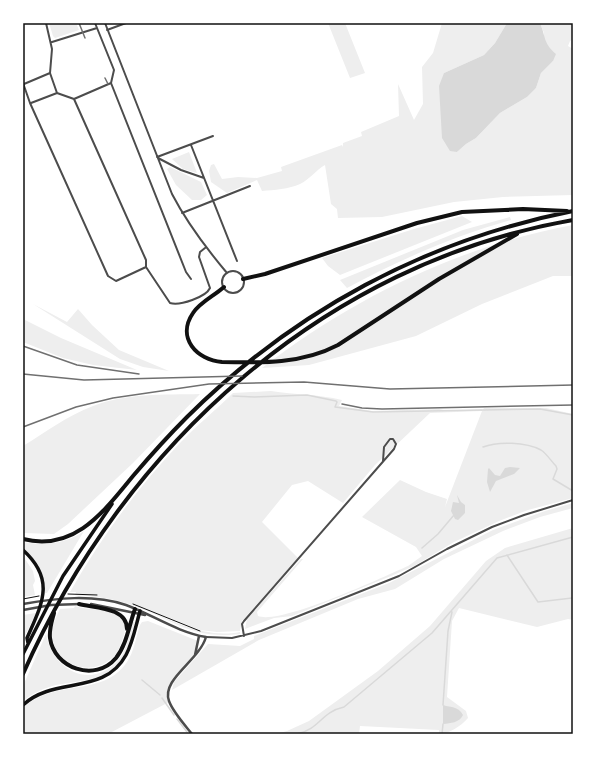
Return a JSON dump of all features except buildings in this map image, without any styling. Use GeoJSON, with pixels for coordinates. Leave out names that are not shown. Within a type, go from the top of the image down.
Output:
{"type":"FeatureCollection","features":[{"type":"Feature","properties":{"kind":"highway"},"geometry":{"type":"LineString","coordinates":[[243,279],[265,274],[417,223],[455,214],[493,209],[523,208],[572,211]]}},
{"type":"Feature","properties":{"kind":"highway"},"geometry":{"type":"LineString","coordinates":[[23,654],[63,576],[114,501],[154,451],[198,406],[259,353],[325,307],[361,286],[405,264],[450,245],[492,231],[572,211]]}},
{"type":"Feature","properties":{"kind":"highway"},"geometry":{"type":"LineString","coordinates":[[23,674],[58,602],[88,551],[133,489],[167,449],[211,405],[270,355],[332,313],[396,278],[451,254],[525,230],[573,220]]}},
{"type":"Feature","properties":{"kind":"highway"},"geometry":{"type":"LineString","coordinates":[[224,287],[198,307],[188,322],[188,339],[197,353],[212,362],[302,359],[325,352],[338,345],[439,279],[525,230]]}},
{"type":"Feature","properties":{"kind":"highway"},"geometry":{"type":"LineString","coordinates":[[23,539],[46,542],[68,537],[85,527],[114,501]]}},
{"type":"Feature","properties":{"kind":"highway"},"geometry":{"type":"LineString","coordinates":[[23,550],[39,570],[43,587],[42,602],[27,638],[28,644]]}},
{"type":"Feature","properties":{"kind":"highway"},"geometry":{"type":"LineString","coordinates":[[58,602],[50,630],[52,645],[62,660],[74,668],[87,671],[95,670],[111,663],[122,648],[134,611]]}},
{"type":"Feature","properties":{"kind":"highway"},"geometry":{"type":"LineString","coordinates":[[79,604],[118,613],[125,620],[127,625],[127,633]]}},
{"type":"Feature","properties":{"kind":"highway"},"geometry":{"type":"LineString","coordinates":[[23,705],[44,692],[56,688],[94,681],[111,673],[127,654],[140,613]]}},
{"type":"Feature","properties":{"kind":"street"},"geometry":{"type":"LineString","coordinates":[[46,23],[52,42],[50,73],[57,92]]}},
{"type":"Feature","properties":{"kind":"street"},"geometry":{"type":"LineString","coordinates":[[95,23],[114,70],[111,83],[190,279]]}},
{"type":"Feature","properties":{"kind":"street"},"geometry":{"type":"LineString","coordinates":[[105,23],[172,194],[182,213],[206,248],[227,273]]}},
{"type":"Feature","properties":{"kind":"street"},"geometry":{"type":"LineString","coordinates":[[107,30],[126,23]]}},
{"type":"Feature","properties":{"kind":"street"},"geometry":{"type":"LineString","coordinates":[[52,42],[97,28]]}},
{"type":"Feature","properties":{"kind":"street"},"geometry":{"type":"LineString","coordinates":[[50,73],[23,83],[30,103],[108,276],[116,281],[146,267]]}},
{"type":"Feature","properties":{"kind":"street"},"geometry":{"type":"LineString","coordinates":[[74,99],[111,83]]}},
{"type":"Feature","properties":{"kind":"street"},"geometry":{"type":"LineString","coordinates":[[30,103],[57,92],[74,99],[146,260],[146,267],[170,303],[178,304],[204,295],[210,288],[199,257],[200,252],[206,248]]}},
{"type":"Feature","properties":{"kind":"street"},"geometry":{"type":"LineString","coordinates":[[157,157],[213,136]]}},
{"type":"Feature","properties":{"kind":"street"},"geometry":{"type":"LineString","coordinates":[[191,145],[237,261]]}},
{"type":"Feature","properties":{"kind":"street"},"geometry":{"type":"LineString","coordinates":[[157,157],[181,170],[204,178]]}},
{"type":"Feature","properties":{"kind":"street"},"geometry":{"type":"LineString","coordinates":[[182,213],[250,186]]}},
{"type":"Feature","properties":{"kind":"street"},"geometry":{"type":"LineString","coordinates":[[236,272],[243,279],[243,286],[238,291],[232,292],[224,287],[223,278],[227,273],[236,272]]}},
{"type":"Feature","properties":{"kind":"street"},"geometry":{"type":"LineString","coordinates":[[244,636],[242,624],[244,621],[396,447],[393,439],[390,439],[386,443],[383,461]]}},
{"type":"Feature","properties":{"kind":"street"},"geometry":{"type":"LineString","coordinates":[[23,604],[73,598],[106,601],[147,615],[199,636],[244,636],[399,576],[447,549],[492,527],[524,514],[573,500]]}},
{"type":"Feature","properties":{"kind":"street"},"geometry":{"type":"LineString","coordinates":[[23,610],[79,604],[108,606],[134,611]]}},
{"type":"Feature","properties":{"kind":"street"},"geometry":{"type":"LineString","coordinates":[[195,655],[199,636]]}},
{"type":"Feature","properties":{"kind":"street"},"geometry":{"type":"LineString","coordinates":[[192,734],[169,702],[167,694],[172,680],[202,648],[206,637]]}},
{"type":"Feature","properties":{"kind":"path"},"geometry":{"type":"LineString","coordinates":[[23,599],[35,597]]}},
{"type":"Feature","properties":{"kind":"shaded area"},"geometry":{"type":"Polygon","coordinates":[[[49,23],[76,23],[79,30],[55,38],[49,23]]]}},
{"type":"Feature","properties":{"kind":"shaded area"},"geometry":{"type":"Polygon","coordinates":[[[328,23],[345,23],[365,73],[350,78],[328,23]]]}},
{"type":"Feature","properties":{"kind":"shaded area"},"geometry":{"type":"Polygon","coordinates":[[[442,23],[507,23],[495,43],[484,55],[444,73],[457,152],[476,138],[500,113],[527,97],[536,88],[541,73],[553,61],[544,41],[544,33],[540,23],[573,23],[573,39],[570,41],[568,46],[573,49],[573,195],[503,197],[454,202],[382,217],[338,218],[337,209],[331,204],[325,165],[296,186],[281,189],[262,191],[257,180],[227,193],[211,182],[209,171],[211,165],[214,164],[222,179],[238,177],[257,178],[282,171],[281,167],[342,145],[343,147],[343,143],[362,136],[361,132],[399,116],[398,84],[414,120],[423,104],[422,67],[433,53],[442,23]]]}},
{"type":"Feature","properties":{"kind":"shaded area"},"geometry":{"type":"Polygon","coordinates":[[[507,23],[540,23],[547,43],[556,54],[553,61],[541,73],[536,88],[527,97],[500,113],[476,138],[457,152],[450,151],[442,138],[439,86],[444,73],[484,55],[495,43],[507,23]]]}},
{"type":"Feature","properties":{"kind":"shaded area"},"geometry":{"type":"Polygon","coordinates":[[[189,152],[197,173],[183,169],[172,159],[189,152]]]}},
{"type":"Feature","properties":{"kind":"shaded area"},"geometry":{"type":"Polygon","coordinates":[[[170,167],[201,182],[207,195],[201,200],[192,200],[176,185],[167,169],[170,167]]]}},
{"type":"Feature","properties":{"kind":"shaded area"},"geometry":{"type":"Polygon","coordinates":[[[462,216],[472,222],[340,275],[328,266],[322,258],[414,229],[462,216]]]}},
{"type":"Feature","properties":{"kind":"shaded area"},"geometry":{"type":"Polygon","coordinates":[[[510,217],[511,220],[448,241],[387,268],[347,288],[340,280],[463,230],[510,217]]]}},
{"type":"Feature","properties":{"kind":"shaded area"},"geometry":{"type":"Polygon","coordinates":[[[573,225],[573,276],[553,276],[482,304],[416,336],[309,365],[262,368],[333,319],[409,278],[448,261],[489,246],[531,234],[573,225]]]}},
{"type":"Feature","properties":{"kind":"shaded area"},"geometry":{"type":"Polygon","coordinates":[[[33,304],[67,322],[78,309],[92,325],[119,350],[169,371],[143,367],[120,359],[33,304]]]}},
{"type":"Feature","properties":{"kind":"shaded area"},"geometry":{"type":"Polygon","coordinates":[[[23,319],[61,338],[137,370],[93,365],[63,358],[23,342],[23,319]]]}},
{"type":"Feature","properties":{"kind":"shaded area"},"geometry":{"type":"Polygon","coordinates":[[[271,391],[333,398],[342,400],[339,406],[372,411],[439,409],[449,411],[482,409],[482,411],[430,413],[375,465],[343,503],[308,481],[292,485],[262,522],[298,558],[242,621],[240,631],[217,632],[200,630],[151,611],[172,621],[205,632],[228,633],[240,632],[240,634],[223,635],[194,631],[129,604],[116,600],[75,595],[76,592],[70,592],[94,552],[120,514],[164,460],[186,436],[233,393],[271,391]]]}},
{"type":"Feature","properties":{"kind":"shaded area"},"geometry":{"type":"Polygon","coordinates":[[[200,394],[133,463],[68,524],[54,534],[23,533],[23,446],[74,414],[106,402],[132,397],[200,394]]]}},
{"type":"Feature","properties":{"kind":"shaded area"},"geometry":{"type":"Polygon","coordinates":[[[484,408],[546,408],[573,414],[573,498],[528,510],[499,521],[454,542],[414,566],[391,576],[292,616],[274,618],[245,629],[247,619],[301,559],[303,559],[257,612],[258,616],[270,617],[287,614],[332,599],[408,566],[422,556],[416,547],[362,517],[400,480],[426,492],[447,499],[445,507],[484,408]]]}},
{"type":"Feature","properties":{"kind":"shaded area"},"geometry":{"type":"Polygon","coordinates":[[[489,468],[495,475],[500,476],[505,468],[520,468],[514,474],[496,481],[490,492],[487,482],[488,469],[489,468]]]}},
{"type":"Feature","properties":{"kind":"shaded area"},"geometry":{"type":"Polygon","coordinates":[[[457,495],[461,502],[465,505],[465,513],[458,520],[455,519],[451,511],[453,502],[459,503],[457,495]]]}},
{"type":"Feature","properties":{"kind":"shaded area"},"geometry":{"type":"Polygon","coordinates":[[[573,503],[573,508],[540,517],[503,531],[444,559],[395,589],[358,599],[259,640],[172,690],[174,682],[208,644],[240,646],[254,639],[254,636],[389,583],[493,530],[545,511],[573,503]]]}},
{"type":"Feature","properties":{"kind":"shaded area"},"geometry":{"type":"Polygon","coordinates":[[[573,528],[573,620],[568,619],[537,627],[459,608],[452,621],[447,697],[466,711],[468,718],[458,727],[443,734],[439,734],[439,730],[360,726],[359,734],[276,734],[287,731],[309,721],[378,671],[430,626],[486,561],[505,548],[573,528]]]}},
{"type":"Feature","properties":{"kind":"shaded area"},"geometry":{"type":"Polygon","coordinates":[[[84,531],[47,593],[45,593],[39,568],[32,557],[23,548],[23,542],[39,544],[55,543],[70,539],[84,531]]]}},
{"type":"Feature","properties":{"kind":"shaded area"},"geometry":{"type":"Polygon","coordinates":[[[23,556],[33,571],[35,595],[23,597],[23,556]]]}},
{"type":"Feature","properties":{"kind":"shaded area"},"geometry":{"type":"Polygon","coordinates":[[[75,606],[109,611],[119,616],[123,621],[125,632],[118,650],[111,659],[102,665],[83,667],[74,665],[59,654],[54,645],[52,635],[53,628],[60,609],[74,608],[75,606]]]}},
{"type":"Feature","properties":{"kind":"shaded area"},"geometry":{"type":"Polygon","coordinates":[[[36,613],[23,640],[23,615],[36,613]]]}},
{"type":"Feature","properties":{"kind":"shaded area"},"geometry":{"type":"Polygon","coordinates":[[[148,621],[198,641],[196,652],[192,660],[169,685],[169,702],[108,734],[23,734],[23,708],[36,699],[49,693],[92,684],[105,680],[117,673],[129,658],[140,625],[142,622],[148,621]]]}},
{"type":"Feature","properties":{"kind":"shaded area"},"geometry":{"type":"Polygon","coordinates":[[[133,622],[135,622],[125,653],[117,665],[110,671],[102,676],[84,681],[56,685],[47,688],[35,693],[23,701],[23,686],[46,634],[50,647],[65,667],[86,675],[97,674],[108,669],[122,655],[126,647],[133,622]]]}},
{"type":"Feature","properties":{"kind":"shaded area"},"geometry":{"type":"Polygon","coordinates":[[[443,705],[457,709],[463,715],[457,721],[443,724],[443,705]]]}},
{"type":"Feature","properties":{"kind":"waterway"},"geometry":{"type":"LineString","coordinates":[[233,396],[254,397],[307,395],[336,401],[335,407],[373,412],[540,409],[573,415]]}},
{"type":"Feature","properties":{"kind":"waterway"},"geometry":{"type":"LineString","coordinates":[[483,447],[504,443],[535,447],[541,450],[556,466],[557,469],[553,479],[573,491]]}},
{"type":"Feature","properties":{"kind":"waterway"},"geometry":{"type":"LineString","coordinates":[[422,548],[438,534],[454,515]]}},
{"type":"Feature","properties":{"kind":"waterway"},"geometry":{"type":"LineString","coordinates":[[297,734],[305,732],[336,709],[344,707],[432,633],[497,558],[573,537]]}},
{"type":"Feature","properties":{"kind":"waterway"},"geometry":{"type":"LineString","coordinates":[[507,555],[538,602],[572,598]]}},
{"type":"Feature","properties":{"kind":"waterway"},"geometry":{"type":"LineString","coordinates":[[443,705],[448,631],[452,612]]}},
{"type":"Feature","properties":{"kind":"waterway"},"geometry":{"type":"LineString","coordinates":[[142,680],[160,695]]}},
{"type":"Feature","properties":{"kind":"waterway"},"geometry":{"type":"LineString","coordinates":[[162,698],[174,715]]}},
{"type":"Feature","properties":{"kind":"waterway"},"geometry":{"type":"LineString","coordinates":[[177,719],[187,732]]}},
{"type":"Feature","properties":{"kind":"waterway"},"geometry":{"type":"LineString","coordinates":[[442,734],[443,724]]}},
{"type":"Feature","properties":{"kind":"railway"},"geometry":{"type":"LineString","coordinates":[[79,23],[85,38]]}},
{"type":"Feature","properties":{"kind":"railway"},"geometry":{"type":"LineString","coordinates":[[105,78],[108,84]]}},
{"type":"Feature","properties":{"kind":"railway"},"geometry":{"type":"LineString","coordinates":[[23,346],[77,365],[139,374]]}},
{"type":"Feature","properties":{"kind":"railway"},"geometry":{"type":"LineString","coordinates":[[23,374],[84,380],[242,376]]}},
{"type":"Feature","properties":{"kind":"railway"},"geometry":{"type":"LineString","coordinates":[[23,427],[76,407],[113,398],[209,384],[304,382],[390,389],[573,385]]}},
{"type":"Feature","properties":{"kind":"railway"},"geometry":{"type":"LineString","coordinates":[[342,404],[362,408],[382,409],[573,405]]}}]}
